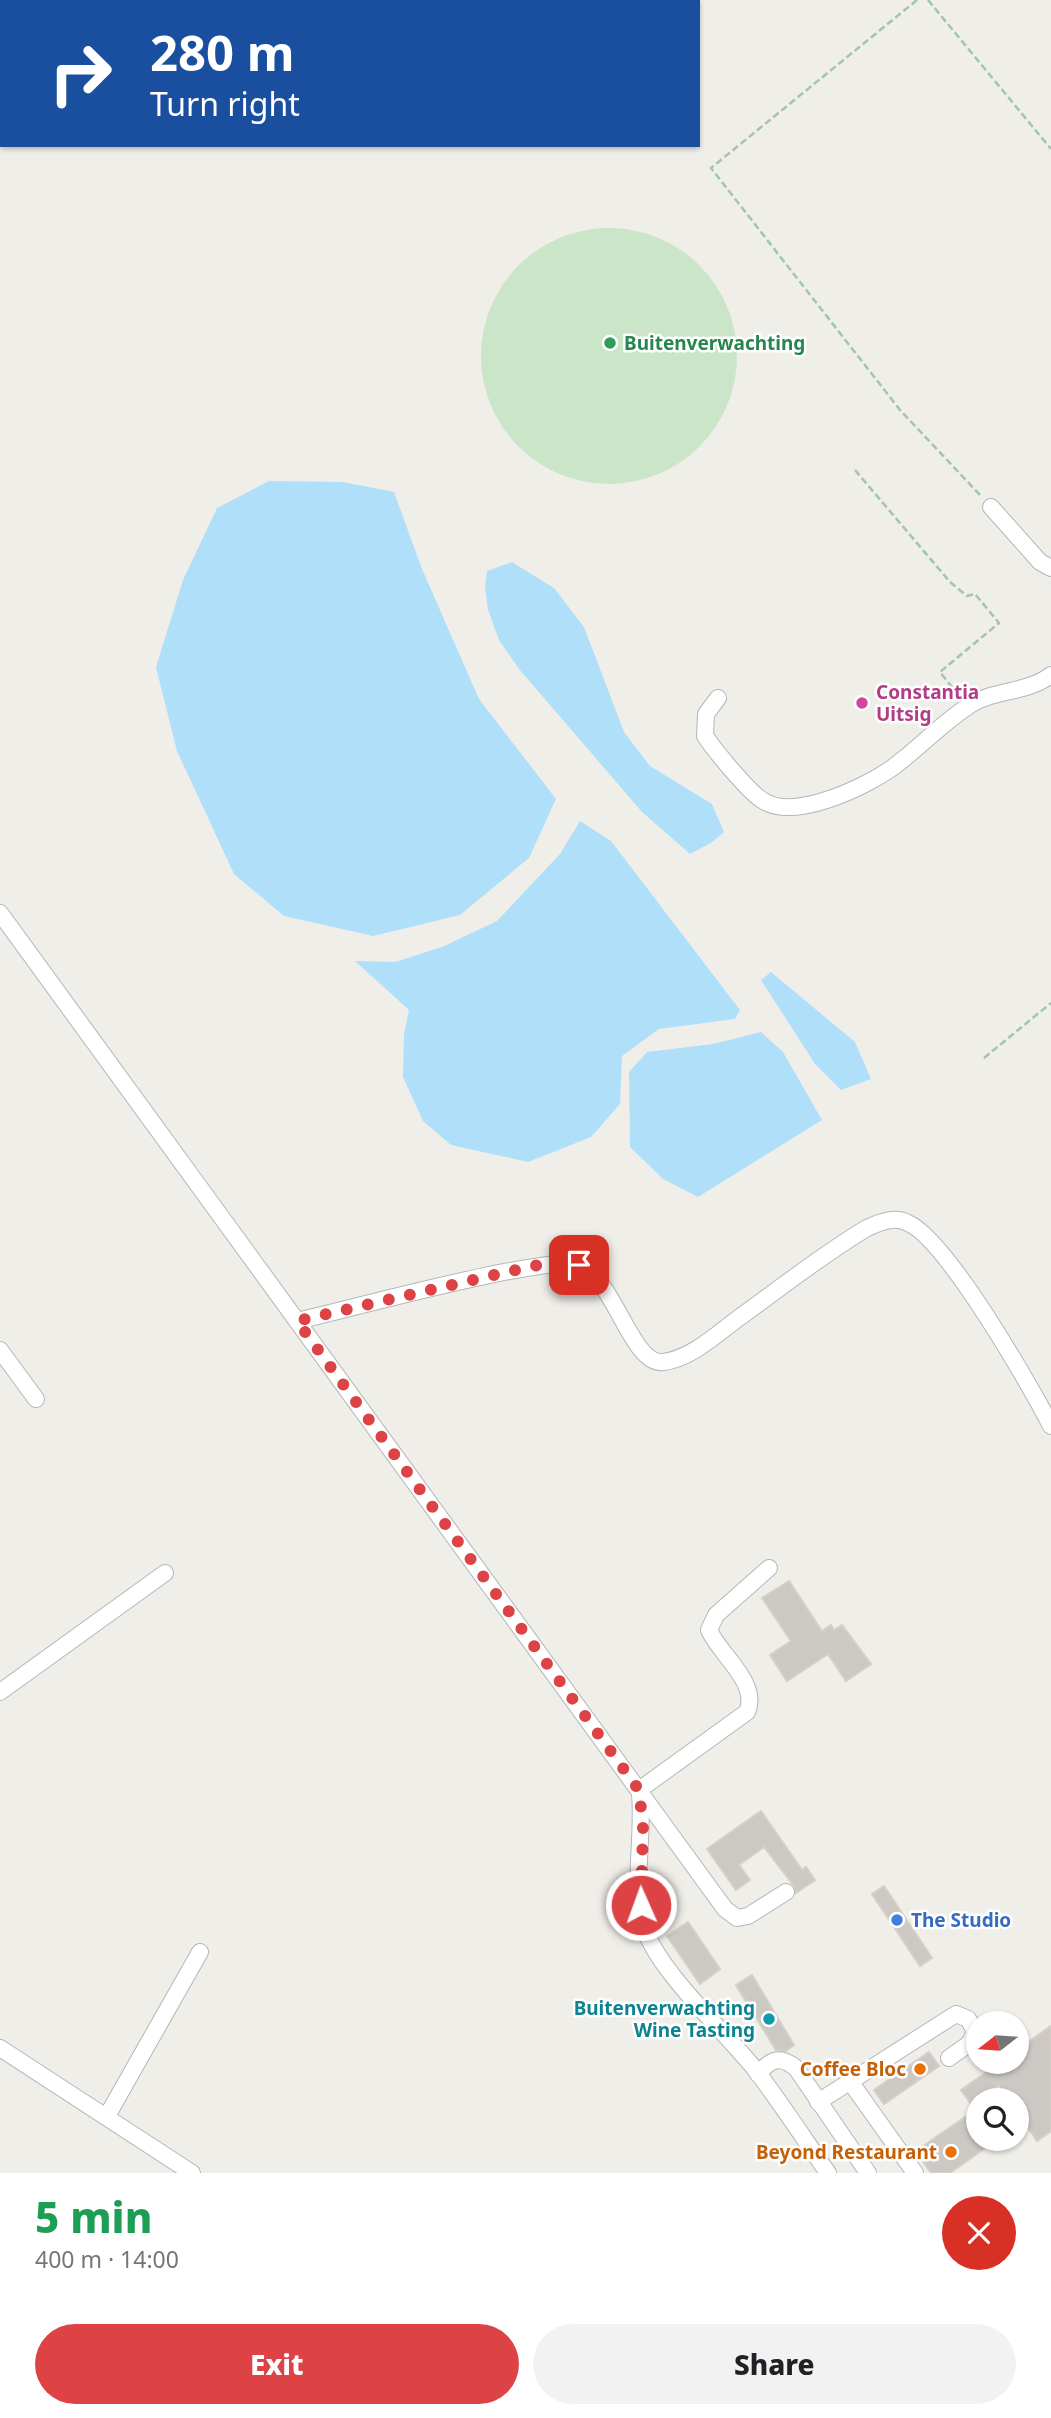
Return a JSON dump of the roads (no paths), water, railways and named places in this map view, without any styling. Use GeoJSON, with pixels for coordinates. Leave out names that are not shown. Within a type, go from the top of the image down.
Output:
{"type":"FeatureCollection","features":[{"type":"Feature","properties":{"kind":"street"},"geometry":{"type":"LineString","coordinates":[[991,507],[1040,562],[1051,568]]}},
{"type":"Feature","properties":{"kind":"street"},"geometry":{"type":"LineString","coordinates":[[718,698],[706,714],[705,736],[761,800],[788,807],[814,803],[880,776],[968,706],[997,695],[1028,688],[1051,675]]}},
{"type":"Feature","properties":{"kind":"street"},"geometry":{"type":"LineString","coordinates":[[0,913],[725,1909],[737,1918],[748,1916],[786,1892]]}},
{"type":"Feature","properties":{"kind":"street"},"geometry":{"type":"LineString","coordinates":[[297,1321],[533,1266],[552,1263],[579,1265],[596,1278],[610,1294],[644,1354],[655,1362],[664,1362],[704,1344],[858,1233],[880,1222],[906,1221],[930,1238],[988,1319],[1051,1426]]}},
{"type":"Feature","properties":{"kind":"street"},"geometry":{"type":"LineString","coordinates":[[0,1350],[36,1399]]}},
{"type":"Feature","properties":{"kind":"street"},"geometry":{"type":"LineString","coordinates":[[639,1790],[717,1737],[747,1712],[751,1703],[747,1687],[709,1630],[716,1615],[769,1568]]}},
{"type":"Feature","properties":{"kind":"street"},"geometry":{"type":"LineString","coordinates":[[0,1692],[165,1573]]}},
{"type":"Feature","properties":{"kind":"street"},"geometry":{"type":"LineString","coordinates":[[639,1790],[643,1826],[639,1886],[648,1937],[681,1984],[758,2074],[828,2173]]}},
{"type":"Feature","properties":{"kind":"street"},"geometry":{"type":"LineString","coordinates":[[107,2116],[200,1952]]}},
{"type":"Feature","properties":{"kind":"street"},"geometry":{"type":"LineString","coordinates":[[818,2102],[956,2014],[968,2019],[975,2031],[970,2043],[949,2058]]}},
{"type":"Feature","properties":{"kind":"street"},"geometry":{"type":"LineString","coordinates":[[0,2048],[192,2173]]}},
{"type":"Feature","properties":{"kind":"street"},"geometry":{"type":"LineString","coordinates":[[758,2074],[769,2061],[787,2061],[796,2068],[868,2173]]}},
{"type":"Feature","properties":{"kind":"street"},"geometry":{"type":"LineString","coordinates":[[849,2080],[915,2173]]}},
{"type":"Feature","properties":{"kind":"water"},"geometry":{"type":"Polygon","coordinates":[[[269,481],[343,482],[394,492],[422,569],[479,699],[556,799],[529,858],[460,915],[373,936],[284,916],[234,874],[177,751],[156,667],[183,580],[217,508],[269,481]]]}},
{"type":"Feature","properties":{"kind":"water"},"geometry":{"type":"Polygon","coordinates":[[[512,562],[554,588],[584,627],[624,732],[650,766],[712,804],[724,832],[711,843],[690,854],[642,812],[519,669],[499,640],[488,610],[485,587],[487,571],[512,562]]]}},
{"type":"Feature","properties":{"kind":"water"},"geometry":{"type":"Polygon","coordinates":[[[580,821],[611,841],[740,1010],[735,1019],[659,1029],[622,1056],[620,1104],[591,1137],[528,1162],[451,1145],[423,1121],[403,1077],[404,1034],[409,1010],[355,961],[395,962],[442,947],[497,921],[560,854],[580,821]]]}},
{"type":"Feature","properties":{"kind":"water"},"geometry":{"type":"Polygon","coordinates":[[[771,972],[855,1042],[871,1079],[841,1090],[815,1064],[761,980],[771,972]]]}},
{"type":"Feature","properties":{"kind":"water"},"geometry":{"type":"Polygon","coordinates":[[[761,1032],[783,1052],[822,1120],[698,1197],[663,1179],[630,1147],[629,1072],[647,1052],[713,1044],[761,1032]]]}},
{"type":"Feature","properties":{"kind":"place","name":"Buitenverwachting"},"geometry":{"type":"Point","coordinates":[610,343]}},
{"type":"Feature","properties":{"kind":"place","name":"Constantia Uitsig"},"geometry":{"type":"Point","coordinates":[862,703]}},
{"type":"Feature","properties":{"kind":"place","name":"The Studio"},"geometry":{"type":"Point","coordinates":[897,1920]}},
{"type":"Feature","properties":{"kind":"place","name":"Buitenverwachting Wine Tasting"},"geometry":{"type":"Point","coordinates":[769,2019]}},
{"type":"Feature","properties":{"kind":"place","name":"Coffee Bloc"},"geometry":{"type":"Point","coordinates":[920,2069]}},
{"type":"Feature","properties":{"kind":"place","name":"Beyond Restaurant"},"geometry":{"type":"Point","coordinates":[951,2152]}}]}
